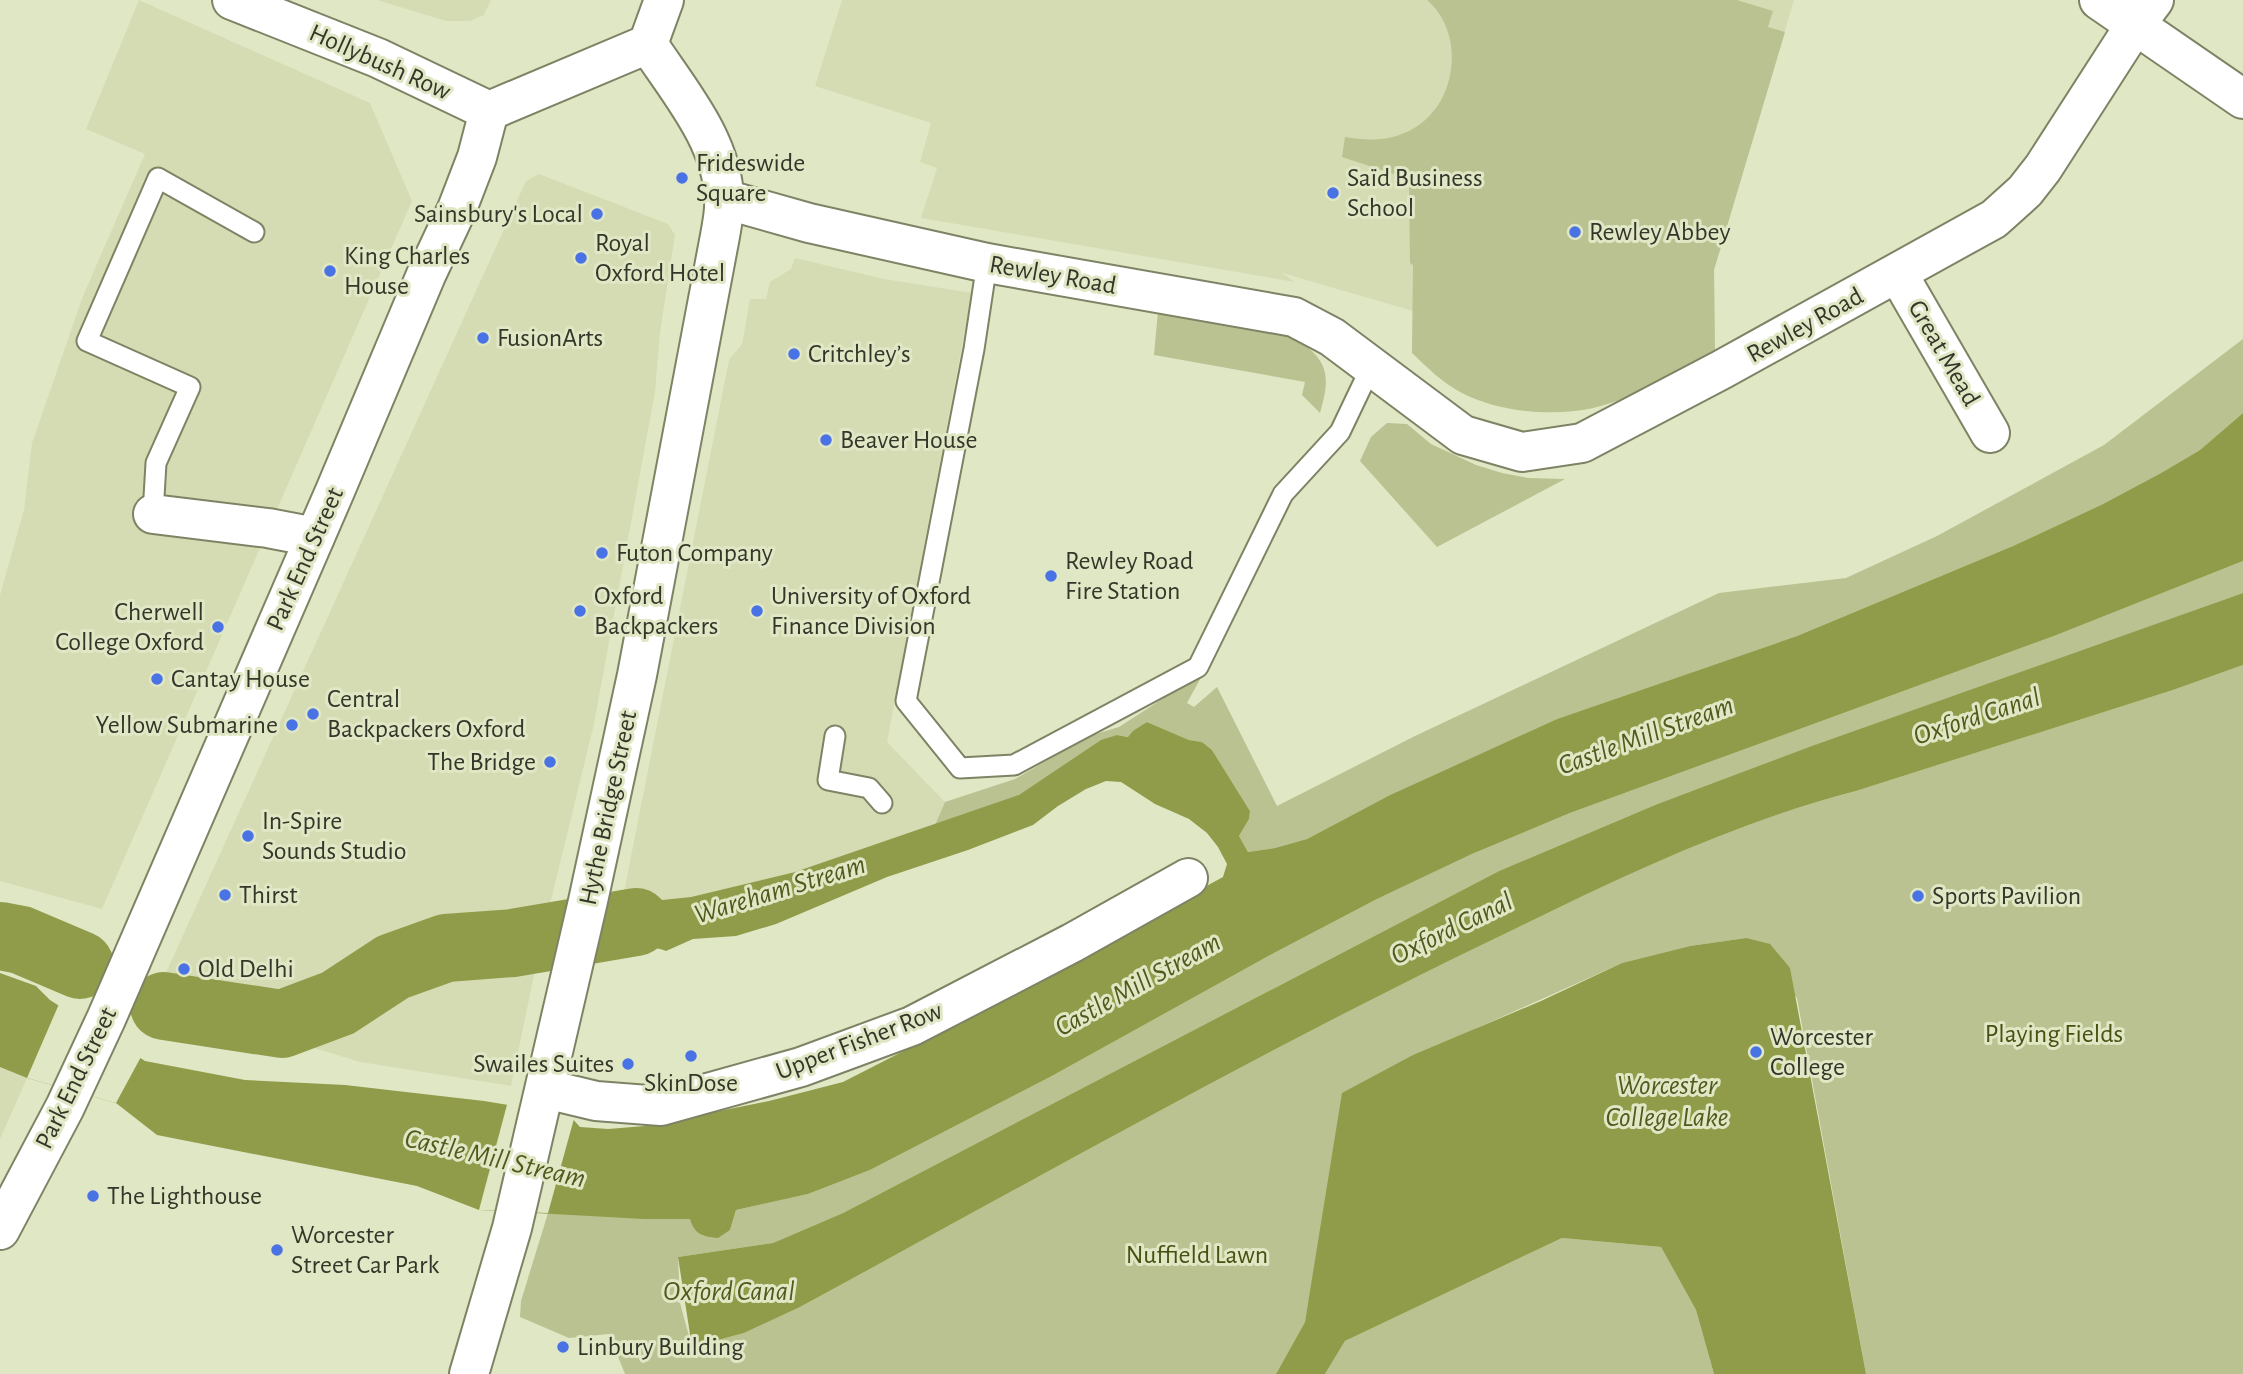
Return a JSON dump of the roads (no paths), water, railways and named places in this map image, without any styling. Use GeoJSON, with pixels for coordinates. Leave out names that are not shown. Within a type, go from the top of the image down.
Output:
{"type":"FeatureCollection","features":[{"type":"Feature","properties":{"kind":"street","name":"Hollybush Row"},"geometry":{"type":"LineString","coordinates":[[232,0],[378,58],[489,111]]}},
{"type":"Feature","properties":{"kind":"street"},"geometry":{"type":"LineString","coordinates":[[489,111],[648,44],[664,0]]}},
{"type":"Feature","properties":{"kind":"street"},"geometry":{"type":"LineString","coordinates":[[2099,0],[2144,13],[2243,99]]}},
{"type":"Feature","properties":{"kind":"street","name":"Rewley Road"},"geometry":{"type":"LineString","coordinates":[[724,199],[809,223],[987,263],[1294,317],[1332,337],[1462,435],[1522,452],[1582,443],[1898,274],[1994,219],[2025,191],[2144,13]]}},
{"type":"Feature","properties":{"kind":"street"},"geometry":{"type":"LineString","coordinates":[[648,44],[708,138],[719,165],[724,199]]}},
{"type":"Feature","properties":{"kind":"street","name":"Park End Street"},"geometry":{"type":"LineString","coordinates":[[0,1230],[65,1107],[106,1019],[426,275],[457,209],[477,157],[489,111]]}},
{"type":"Feature","properties":{"kind":"street","name":"Hythe Bridge Street"},"geometry":{"type":"LineString","coordinates":[[469,1374],[512,1228],[588,901],[637,675],[720,236],[724,199]]}},
{"type":"Feature","properties":{"kind":"street","name":"Great Mead"},"geometry":{"type":"LineString","coordinates":[[1898,274],[1990,433]]}},
{"type":"Feature","properties":{"kind":"street"},"geometry":{"type":"LineString","coordinates":[[153,514],[268,528],[315,537]]}},
{"type":"Feature","properties":{"kind":"street","name":"Upper Fisher Row"},"geometry":{"type":"LineString","coordinates":[[545,1092],[596,1101],[661,1106],[801,1067],[912,1026],[1072,943],[1188,878]]}},
{"type":"Feature","properties":{"kind":"lane"},"geometry":{"type":"LineString","coordinates":[[153,514],[156,463],[190,387],[87,341],[158,178],[254,232]]}},
{"type":"Feature","properties":{"kind":"lane"},"geometry":{"type":"LineString","coordinates":[[987,263],[974,349],[906,701],[960,768],[1014,765],[1198,667],[1283,494],[1340,432],[1371,367]]}},
{"type":"Feature","properties":{"kind":"lane"},"geometry":{"type":"LineString","coordinates":[[835,736],[828,780],[869,788],[882,803]]}},
{"type":"Feature","properties":{"kind":"water","name":"Castle Mill Stream"},"geometry":{"type":"Polygon","coordinates":[[[2243,413],[2243,561],[2054,636],[1570,813],[1472,854],[1377,899],[1274,953],[1050,1077],[870,1170],[808,1194],[736,1210],[730,1230],[718,1238],[700,1234],[690,1219],[479,1210],[417,1186],[157,1135],[116,1103],[27,1078],[0,1067],[0,973],[36,986],[50,1000],[145,1061],[245,1080],[345,1085],[484,1101],[569,1115],[580,1127],[608,1129],[645,1126],[769,1101],[843,1082],[929,1038],[1223,877],[1227,864],[1218,847],[1207,833],[1189,819],[1155,804],[1121,782],[1106,781],[1086,789],[1033,825],[887,877],[776,924],[736,936],[693,939],[666,951],[635,945],[619,946],[537,961],[549,906],[637,894],[662,900],[691,897],[795,872],[1019,795],[1101,740],[1117,735],[1128,737],[1147,722],[1189,740],[1202,742],[1212,750],[1250,811],[1249,819],[1239,836],[1248,852],[1307,839],[1390,795],[1557,719],[1797,636],[2013,546],[2103,504],[2161,473],[2200,450],[2243,413]]]}},
{"type":"Feature","properties":{"kind":"water","name":"Oxford Canal"},"geometry":{"type":"Polygon","coordinates":[[[2243,593],[2243,665],[2173,690],[1762,820],[1624,877],[1315,1028],[800,1307],[744,1333],[692,1347],[678,1257],[773,1243],[843,1213],[1499,871],[1655,805],[1812,746],[2243,593]]]}},
{"type":"Feature","properties":{"kind":"water","name":"Worcester College Lake"},"geometry":{"type":"Polygon","coordinates":[[[1746,938],[1770,944],[1790,968],[1866,1374],[1714,1374],[1696,1310],[1661,1247],[1562,1238],[1345,1341],[1325,1374],[1276,1374],[1305,1322],[1342,1093],[1413,1055],[1541,1001],[1622,963],[1690,946],[1746,938]]]}},
{"type":"Feature","properties":{"kind":"waterway","name":"Wareham Stream"},"geometry":{"type":"LineString","coordinates":[[164,1006],[282,1024],[338,1003],[393,967],[446,948],[513,943],[636,922]]}},
{"type":"Feature","properties":{"kind":"waterway","name":"Wareham Stream"},"geometry":{"type":"LineString","coordinates":[[0,936],[21,940],[80,965]]}},
{"type":"Feature","properties":{"kind":"place","name":"Frideswide Square"},"geometry":{"type":"Point","coordinates":[682,178]}},
{"type":"Feature","properties":{"kind":"place","name":"Saïd Business School"},"geometry":{"type":"Point","coordinates":[1333,193]}},
{"type":"Feature","properties":{"kind":"place","name":"Sainsbury's Local"},"geometry":{"type":"Point","coordinates":[597,214]}},
{"type":"Feature","properties":{"kind":"place","name":"Rewley Abbey"},"geometry":{"type":"Point","coordinates":[1575,232]}},
{"type":"Feature","properties":{"kind":"place","name":"Royal Oxford Hotel"},"geometry":{"type":"Point","coordinates":[581,258]}},
{"type":"Feature","properties":{"kind":"place","name":"King Charles House"},"geometry":{"type":"Point","coordinates":[330,271]}},
{"type":"Feature","properties":{"kind":"place","name":"FusionArts"},"geometry":{"type":"Point","coordinates":[483,338]}},
{"type":"Feature","properties":{"kind":"place","name":"Critchley’s"},"geometry":{"type":"Point","coordinates":[794,354]}},
{"type":"Feature","properties":{"kind":"place","name":"Beaver House"},"geometry":{"type":"Point","coordinates":[826,440]}},
{"type":"Feature","properties":{"kind":"place","name":"Futon Company"},"geometry":{"type":"Point","coordinates":[602,553]}},
{"type":"Feature","properties":{"kind":"place","name":"Rewley Road Fire Station"},"geometry":{"type":"Point","coordinates":[1051,576]}},
{"type":"Feature","properties":{"kind":"place","name":"Oxford Backpackers"},"geometry":{"type":"Point","coordinates":[580,611]}},
{"type":"Feature","properties":{"kind":"place","name":"University of Oxford Finance Division"},"geometry":{"type":"Point","coordinates":[757,611]}},
{"type":"Feature","properties":{"kind":"place","name":"Cherwell College Oxford"},"geometry":{"type":"Point","coordinates":[218,627]}},
{"type":"Feature","properties":{"kind":"place","name":"Cantay House"},"geometry":{"type":"Point","coordinates":[157,679]}},
{"type":"Feature","properties":{"kind":"place","name":"Central Backpackers Oxford"},"geometry":{"type":"Point","coordinates":[313,714]}},
{"type":"Feature","properties":{"kind":"place","name":"Yellow Submarine"},"geometry":{"type":"Point","coordinates":[292,725]}},
{"type":"Feature","properties":{"kind":"place","name":"The Bridge"},"geometry":{"type":"Point","coordinates":[550,762]}},
{"type":"Feature","properties":{"kind":"place","name":"In-Spire Sounds Studio"},"geometry":{"type":"Point","coordinates":[248,836]}},
{"type":"Feature","properties":{"kind":"place","name":"Thirst"},"geometry":{"type":"Point","coordinates":[225,895]}},
{"type":"Feature","properties":{"kind":"place","name":"Sports Pavilion"},"geometry":{"type":"Point","coordinates":[1918,896]}},
{"type":"Feature","properties":{"kind":"place","name":"Old Delhi"},"geometry":{"type":"Point","coordinates":[184,969]}},
{"type":"Feature","properties":{"kind":"place","name":"Worcester College"},"geometry":{"type":"Point","coordinates":[1756,1052]}},
{"type":"Feature","properties":{"kind":"place","name":"SkinDose"},"geometry":{"type":"Point","coordinates":[691,1056]}},
{"type":"Feature","properties":{"kind":"place","name":"Swailes Suites"},"geometry":{"type":"Point","coordinates":[628,1064]}},
{"type":"Feature","properties":{"kind":"place","name":"The Lighthouse"},"geometry":{"type":"Point","coordinates":[93,1196]}},
{"type":"Feature","properties":{"kind":"place","name":"Worcester Street Car Park"},"geometry":{"type":"Point","coordinates":[277,1250]}},
{"type":"Feature","properties":{"kind":"place","name":"Linbury Building"},"geometry":{"type":"Point","coordinates":[563,1347]}},
{"type":"Feature","properties":{"kind":"park label","name":"Playing Fields"},"geometry":{"type":"Point","coordinates":[2054,1034]}},
{"type":"Feature","properties":{"kind":"park label","name":"Nuffield Lawn"},"geometry":{"type":"Point","coordinates":[1197,1255]}}]}
